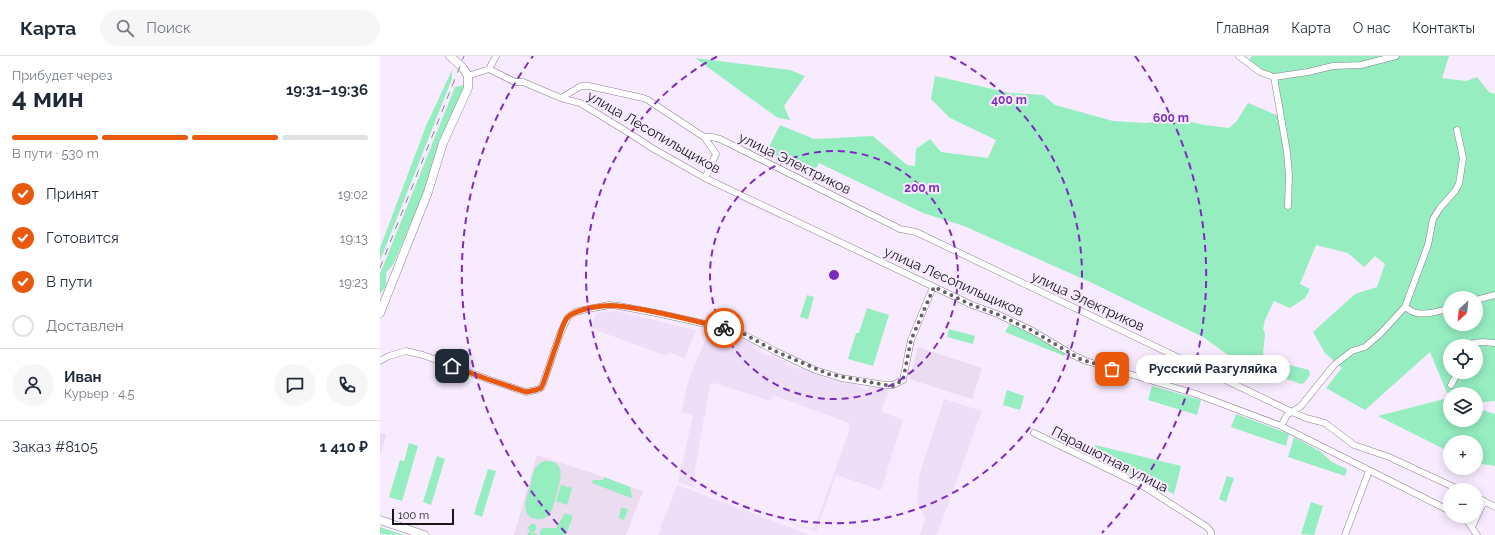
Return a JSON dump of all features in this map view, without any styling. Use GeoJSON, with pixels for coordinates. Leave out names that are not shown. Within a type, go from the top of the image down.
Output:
{"type":"FeatureCollection","features":[{"type":"Feature","properties":{"kind":"main road"},"geometry":{"type":"LineString","coordinates":[[380,313],[428,192],[443,143],[467,92],[469,82],[468,76],[463,68],[450,56]]}},
{"type":"Feature","properties":{"kind":"main road"},"geometry":{"type":"LineString","coordinates":[[380,520],[424,535]]}},
{"type":"Feature","properties":{"kind":"street"},"geometry":{"type":"LineString","coordinates":[[468,76],[489,69],[496,56]]}},
{"type":"Feature","properties":{"kind":"street"},"geometry":{"type":"LineString","coordinates":[[1238,56],[1260,72],[1274,77],[1308,72],[1333,66],[1361,65],[1396,56]]}},
{"type":"Feature","properties":{"kind":"street"},"geometry":{"type":"LineString","coordinates":[[1248,62],[1252,56]]}},
{"type":"Feature","properties":{"kind":"street","name":"улица Лесопильщиков"},"geometry":{"type":"LineString","coordinates":[[489,69],[515,82],[523,82],[561,98],[580,103],[652,148],[705,178],[972,305],[997,314],[1033,331],[1080,359],[1196,394],[1281,426],[1443,508]]}},
{"type":"Feature","properties":{"kind":"street"},"geometry":{"type":"LineString","coordinates":[[1274,77],[1287,152],[1289,175],[1288,206]]}},
{"type":"Feature","properties":{"kind":"street"},"geometry":{"type":"LineString","coordinates":[[561,98],[581,86],[590,86],[643,98],[666,111],[704,137],[716,154],[705,178]]}},
{"type":"Feature","properties":{"kind":"street"},"geometry":{"type":"LineString","coordinates":[[1281,426],[1287,415],[1301,406],[1334,365],[1352,351],[1366,347],[1405,307],[1428,245],[1433,219],[1459,184],[1463,158],[1457,130]]}},
{"type":"Feature","properties":{"kind":"street","name":"улица Электриков"},"geometry":{"type":"LineString","coordinates":[[704,137],[720,139],[900,229],[916,232],[1004,276],[1092,316],[1292,412],[1306,418],[1325,423],[1354,445],[1389,457],[1445,483]]}},
{"type":"Feature","properties":{"kind":"street"},"geometry":{"type":"LineString","coordinates":[[380,361],[389,356],[406,351],[423,355],[526,392],[531,391],[541,388],[543,384],[560,334],[568,317],[575,312],[593,308],[619,306],[737,331],[785,356],[828,374],[893,386],[902,382],[911,340],[934,287]]}},
{"type":"Feature","properties":{"kind":"street"},"geometry":{"type":"LineString","coordinates":[[1483,298],[1495,295]]}},
{"type":"Feature","properties":{"kind":"street"},"geometry":{"type":"LineString","coordinates":[[1405,307],[1418,314],[1443,309]]}},
{"type":"Feature","properties":{"kind":"street"},"geometry":{"type":"LineString","coordinates":[[1483,342],[1495,343]]}},
{"type":"Feature","properties":{"kind":"street"},"geometry":{"type":"LineString","coordinates":[[380,356],[389,356]]}},
{"type":"Feature","properties":{"kind":"street"},"geometry":{"type":"LineString","coordinates":[[1451,385],[1454,379]]}},
{"type":"Feature","properties":{"kind":"street","name":"Парашютная улица"},"geometry":{"type":"LineString","coordinates":[[1034,433],[1143,486],[1207,527],[1211,532],[1211,535]]}},
{"type":"Feature","properties":{"kind":"street"},"geometry":{"type":"LineString","coordinates":[[1345,535],[1369,471]]}},
{"type":"Feature","properties":{"kind":"street"},"geometry":{"type":"LineString","coordinates":[[1472,527],[1484,501],[1495,507]]}},
{"type":"Feature","properties":{"kind":"street"},"geometry":{"type":"LineString","coordinates":[[1469,523],[1477,535]]}},
{"type":"Feature","properties":{"kind":"shaded area"},"geometry":{"type":"Polygon","coordinates":[[[738,197],[780,217],[779,219],[737,199],[738,197]]]}},
{"type":"Feature","properties":{"kind":"shaded area"},"geometry":{"type":"Polygon","coordinates":[[[615,311],[696,330],[685,358],[668,352],[667,356],[590,328],[596,313],[615,311]]]}},
{"type":"Feature","properties":{"kind":"shaded area"},"geometry":{"type":"Polygon","coordinates":[[[709,332],[736,334],[753,344],[752,347],[800,369],[810,371],[828,379],[856,384],[856,386],[867,390],[869,385],[889,390],[881,411],[903,420],[881,490],[836,475],[816,532],[678,482],[693,415],[681,412],[690,375],[709,332]],[[714,383],[710,384],[693,482],[694,487],[811,529],[815,527],[850,428],[849,423],[773,395],[770,401],[714,383]]]}},
{"type":"Feature","properties":{"kind":"shaded area"},"geometry":{"type":"Polygon","coordinates":[[[918,347],[982,368],[972,399],[909,379],[918,347]]]}},
{"type":"Feature","properties":{"kind":"shaded area"},"geometry":{"type":"Polygon","coordinates":[[[944,399],[982,411],[937,535],[920,535],[925,518],[917,501],[919,476],[944,399]]]}},
{"type":"Feature","properties":{"kind":"shaded area"},"geometry":{"type":"Polygon","coordinates":[[[380,433],[386,435],[380,457],[380,433]]]}},
{"type":"Feature","properties":{"kind":"shaded area"},"geometry":{"type":"Polygon","coordinates":[[[537,455],[643,491],[626,535],[514,535],[537,455]]]}},
{"type":"Feature","properties":{"kind":"shaded area"},"geometry":{"type":"Polygon","coordinates":[[[677,485],[810,535],[658,535],[665,513],[667,512],[677,485]]]}},
{"type":"Feature","properties":{"kind":"green space"},"geometry":{"type":"Polygon","coordinates":[[[1252,56],[1449,56],[1442,78],[1466,81],[1477,77],[1489,92],[1495,94],[1495,401],[1483,402],[1483,387],[1445,387],[1430,352],[1365,410],[1326,388],[1342,368],[1325,353],[1313,332],[1355,294],[1377,287],[1385,264],[1375,256],[1364,267],[1348,253],[1316,245],[1300,284],[1310,289],[1305,298],[1290,308],[1274,301],[1265,320],[1263,329],[1265,334],[1263,354],[1267,359],[1309,370],[1310,375],[1304,383],[1301,384],[1273,374],[1256,373],[1246,368],[1203,337],[1090,282],[964,226],[923,213],[819,163],[814,172],[767,151],[780,125],[814,139],[873,136],[907,165],[915,166],[916,149],[930,139],[941,152],[988,158],[996,140],[950,118],[931,99],[935,76],[1010,93],[1043,95],[1055,105],[1113,121],[1145,123],[1183,120],[1204,125],[1229,128],[1236,122],[1248,103],[1279,116],[1274,77],[1248,62],[1252,56]]]}},
{"type":"Feature","properties":{"kind":"green space"},"geometry":{"type":"Polygon","coordinates":[[[695,58],[790,70],[805,76],[784,106],[790,120],[778,118],[695,58]]]}},
{"type":"Feature","properties":{"kind":"green space"},"geometry":{"type":"Polygon","coordinates":[[[452,70],[452,79],[380,261],[380,248],[426,126],[452,70]]]}},
{"type":"Feature","properties":{"kind":"green space"},"geometry":{"type":"Polygon","coordinates":[[[464,85],[462,96],[439,140],[429,180],[394,263],[386,273],[386,286],[380,294],[380,274],[455,87],[464,85]]]}},
{"type":"Feature","properties":{"kind":"green space"},"geometry":{"type":"Polygon","coordinates":[[[807,295],[814,297],[808,319],[800,317],[807,295]]]}},
{"type":"Feature","properties":{"kind":"green space"},"geometry":{"type":"Polygon","coordinates":[[[867,308],[889,315],[873,366],[848,359],[856,333],[859,333],[867,308]]]}},
{"type":"Feature","properties":{"kind":"green space"},"geometry":{"type":"Polygon","coordinates":[[[1012,324],[1034,334],[1065,353],[1064,356],[1005,332],[1009,325],[1012,324]]]}},
{"type":"Feature","properties":{"kind":"green space"},"geometry":{"type":"Polygon","coordinates":[[[949,329],[975,336],[973,344],[947,337],[949,329]]]}},
{"type":"Feature","properties":{"kind":"green space"},"geometry":{"type":"Polygon","coordinates":[[[1152,386],[1201,400],[1197,415],[1148,400],[1152,386]]]}},
{"type":"Feature","properties":{"kind":"green space"},"geometry":{"type":"Polygon","coordinates":[[[1007,390],[1024,396],[1020,410],[1003,405],[1007,390]]]}},
{"type":"Feature","properties":{"kind":"green space"},"geometry":{"type":"Polygon","coordinates":[[[1443,399],[1443,427],[1483,427],[1483,410],[1495,414],[1495,466],[1483,464],[1483,435],[1443,435],[1443,448],[1378,416],[1443,399]]]}},
{"type":"Feature","properties":{"kind":"green space"},"geometry":{"type":"Polygon","coordinates":[[[1236,414],[1289,434],[1286,446],[1231,427],[1236,414]]]}},
{"type":"Feature","properties":{"kind":"green space"},"geometry":{"type":"Polygon","coordinates":[[[1294,437],[1321,452],[1332,462],[1347,469],[1345,476],[1288,457],[1294,437]]]}},
{"type":"Feature","properties":{"kind":"green space"},"geometry":{"type":"Polygon","coordinates":[[[409,443],[418,446],[402,501],[389,497],[400,460],[404,461],[409,443]]]}},
{"type":"Feature","properties":{"kind":"green space"},"geometry":{"type":"Polygon","coordinates":[[[1095,445],[1181,466],[1174,494],[1092,455],[1095,445]]]}},
{"type":"Feature","properties":{"kind":"green space"},"geometry":{"type":"Polygon","coordinates":[[[437,456],[445,459],[431,505],[423,502],[437,456]]]}},
{"type":"Feature","properties":{"kind":"green space"},"geometry":{"type":"Polygon","coordinates":[[[545,461],[557,464],[560,468],[561,474],[550,514],[547,517],[536,519],[527,514],[526,504],[532,476],[537,466],[545,461]]]}},
{"type":"Feature","properties":{"kind":"green space"},"geometry":{"type":"Polygon","coordinates":[[[488,469],[496,471],[482,517],[474,514],[488,469]]]}},
{"type":"Feature","properties":{"kind":"green space"},"geometry":{"type":"Polygon","coordinates":[[[1227,476],[1234,478],[1226,502],[1219,499],[1227,476]]]}},
{"type":"Feature","properties":{"kind":"green space"},"geometry":{"type":"Polygon","coordinates":[[[604,477],[630,487],[632,497],[631,498],[592,483],[593,480],[603,480],[604,477]]]}},
{"type":"Feature","properties":{"kind":"green space"},"geometry":{"type":"Polygon","coordinates":[[[561,485],[572,488],[567,505],[556,501],[561,485]]]}},
{"type":"Feature","properties":{"kind":"green space"},"geometry":{"type":"Polygon","coordinates":[[[1311,502],[1323,506],[1314,535],[1301,534],[1311,502]]]}},
{"type":"Feature","properties":{"kind":"green space"},"geometry":{"type":"Polygon","coordinates":[[[621,508],[628,510],[624,520],[619,518],[621,508]]]}},
{"type":"Feature","properties":{"kind":"green space"},"geometry":{"type":"Polygon","coordinates":[[[565,513],[573,516],[566,535],[540,535],[540,531],[543,528],[556,528],[565,513]]]}},
{"type":"Feature","properties":{"kind":"green space"},"geometry":{"type":"Polygon","coordinates":[[[531,524],[535,524],[537,528],[531,533],[538,535],[528,535],[527,533],[530,532],[528,527],[531,524]]]}},
{"type":"Feature","properties":{"kind":"green space"},"geometry":{"type":"Polygon","coordinates":[[[380,527],[404,535],[380,534],[380,527]]]}},
{"type":"Feature","properties":{"kind":"railway"},"geometry":{"type":"LineString","coordinates":[[380,268],[464,56]]}},
{"type":"Feature","properties":{"kind":"way so far"},"geometry":{"type":"LineString","coordinates":[[724,328],[744,334],[815,370],[841,378],[893,386],[902,382],[903,380],[911,340],[934,287],[1033,331],[1080,359],[1112,369]]}},
{"type":"Feature","properties":{"kind":"place","name":"Русский Разгуляйка"},"geometry":{"type":"Point","coordinates":[1112,369]}},
{"type":"Feature","properties":{"kind":"route"},"geometry":{"type":"LineString","coordinates":[[452,366],[526,392],[536,390],[541,388],[543,384],[560,334],[568,317],[575,312],[609,305],[662,314],[724,328]]}}]}
